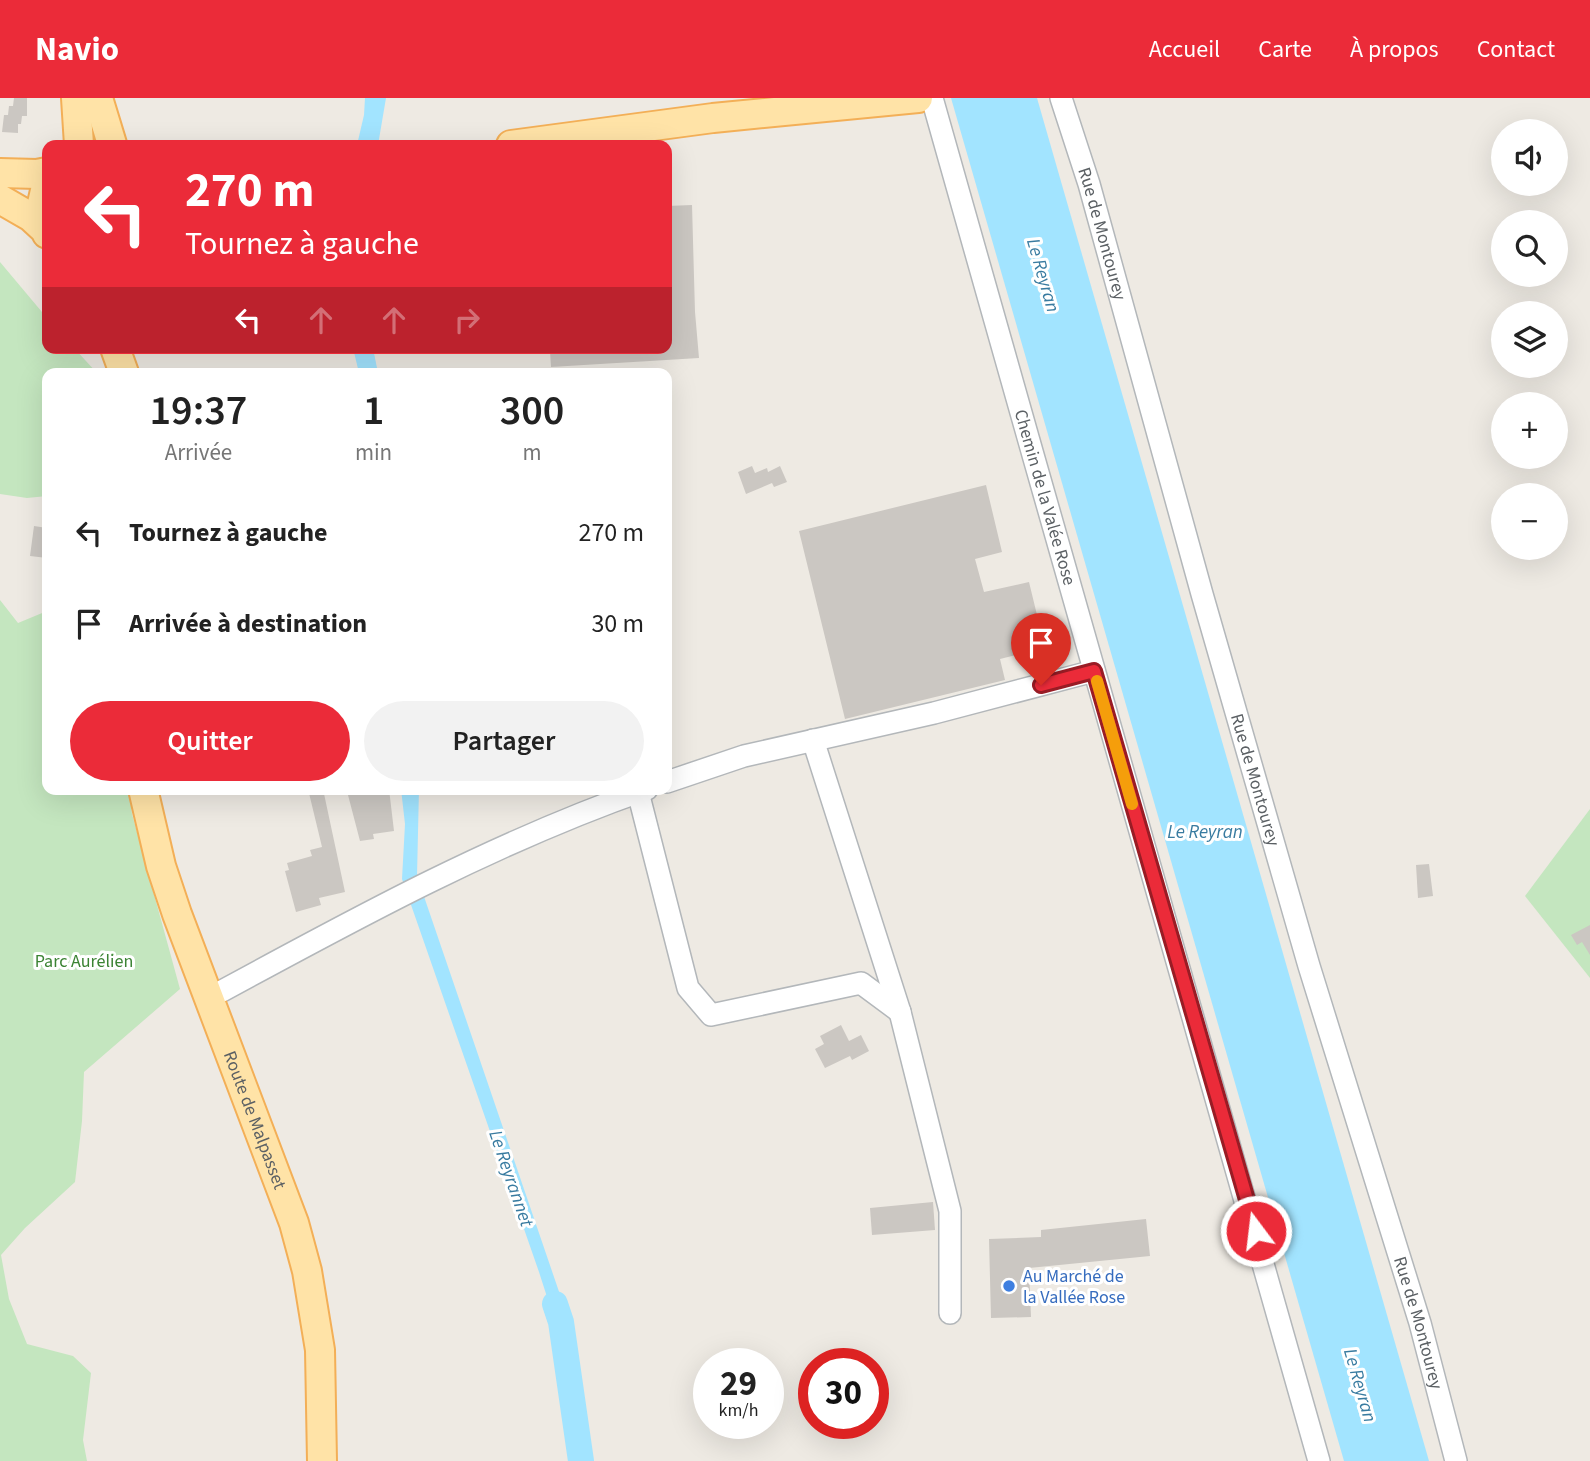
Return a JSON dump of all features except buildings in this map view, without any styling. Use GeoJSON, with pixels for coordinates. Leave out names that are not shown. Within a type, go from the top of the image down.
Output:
{"type":"FeatureCollection","features":[{"type":"Feature","properties":{"kind":"main road"},"geometry":{"type":"LineString","coordinates":[[76,98],[79,140]]}},
{"type":"Feature","properties":{"kind":"main road"},"geometry":{"type":"LineString","coordinates":[[98,98],[106,140]]}},
{"type":"Feature","properties":{"kind":"main road"},"geometry":{"type":"LineString","coordinates":[[548,140],[713,118],[918,98]]}},
{"type":"Feature","properties":{"kind":"main road"},"geometry":{"type":"LineString","coordinates":[[0,173],[42,173]]}},
{"type":"Feature","properties":{"kind":"main road"},"geometry":{"type":"LineString","coordinates":[[0,199],[31,217],[42,227]]}},
{"type":"Feature","properties":{"kind":"main road","name":"Route de Malpasset"},"geometry":{"type":"LineString","coordinates":[[144,795],[165,878],[294,1223],[320,1350],[322,1461]]}},
{"type":"Feature","properties":{"kind":"main road","name":"Route de Malpasset"},"geometry":{"type":"LineString","coordinates":[[160,795],[179,875],[310,1227],[321,1266],[330,1319],[338,1461]]}},
{"type":"Feature","properties":{"kind":"street","name":"Chemin de la Valée Rose"},"geometry":{"type":"LineString","coordinates":[[932,98],[1319,1461]]}},
{"type":"Feature","properties":{"kind":"street","name":"Rue de Montourey"},"geometry":{"type":"LineString","coordinates":[[1061,98],[1089,184],[1202,594],[1310,966],[1420,1323],[1456,1461]]}},
{"type":"Feature","properties":{"kind":"street"},"geometry":{"type":"LineString","coordinates":[[672,780],[744,755],[934,713],[1094,671]]}},
{"type":"Feature","properties":{"kind":"street"},"geometry":{"type":"LineString","coordinates":[[813,740],[900,1012],[950,1211],[950,1313]]}},
{"type":"Feature","properties":{"kind":"street"},"geometry":{"type":"LineString","coordinates":[[222,991],[429,880],[596,807],[631,795]]}},
{"type":"Feature","properties":{"kind":"street"},"geometry":{"type":"LineString","coordinates":[[644,795],[688,988],[711,1015],[861,982],[900,1012]]}},
{"type":"Feature","properties":{"kind":"green space"},"geometry":{"type":"Polygon","coordinates":[[[0,262],[42,312],[42,354],[80,354],[92,368],[42,368],[42,496],[27,498],[0,494],[0,262]]]}},
{"type":"Feature","properties":{"kind":"green space","name":"Parc Aurélien"},"geometry":{"type":"Polygon","coordinates":[[[0,600],[18,623],[42,613],[42,795],[130,795],[132,814],[180,989],[84,1072],[75,1182],[25,1228],[1,1255],[9,1299],[27,1344],[73,1356],[91,1373],[83,1440],[87,1461],[0,1461],[0,600]]]}},
{"type":"Feature","properties":{"kind":"green space"},"geometry":{"type":"Polygon","coordinates":[[[1590,809],[1590,978],[1525,896],[1590,809]]]}},
{"type":"Feature","properties":{"kind":"water"},"geometry":{"type":"Polygon","coordinates":[[[365,98],[386,98],[379,140],[358,140],[365,98]]]}},
{"type":"Feature","properties":{"kind":"water","name":"Le Reyran"},"geometry":{"type":"Polygon","coordinates":[[[951,98],[1037,98],[1429,1461],[1344,1461],[951,98]]]}},
{"type":"Feature","properties":{"kind":"water"},"geometry":{"type":"Polygon","coordinates":[[[354,354],[374,354],[377,368],[358,368],[354,354]]]}},
{"type":"Feature","properties":{"kind":"water","name":"Le Reyrannet"},"geometry":{"type":"Polygon","coordinates":[[[402,795],[419,795],[417,876],[568,1318],[566,1339],[557,1340],[557,1328],[539,1272],[402,879],[405,824],[402,795]]]}},
{"type":"Feature","properties":{"kind":"waterway","name":"Le Reyrannet"},"geometry":{"type":"LineString","coordinates":[[555,1304],[561,1322],[581,1461]]}},
{"type":"Feature","properties":{"kind":"slow traffic"},"geometry":{"type":"LineString","coordinates":[[1097,681],[1132,804]]}},
{"type":"Feature","properties":{"kind":"place","name":"Au Marché de la Vallée Rose"},"geometry":{"type":"Point","coordinates":[1009,1286]}},
{"type":"Feature","properties":{"kind":"route"},"geometry":{"type":"LineString","coordinates":[[1041,685],[1094,671],[1256,1231]]}}]}
